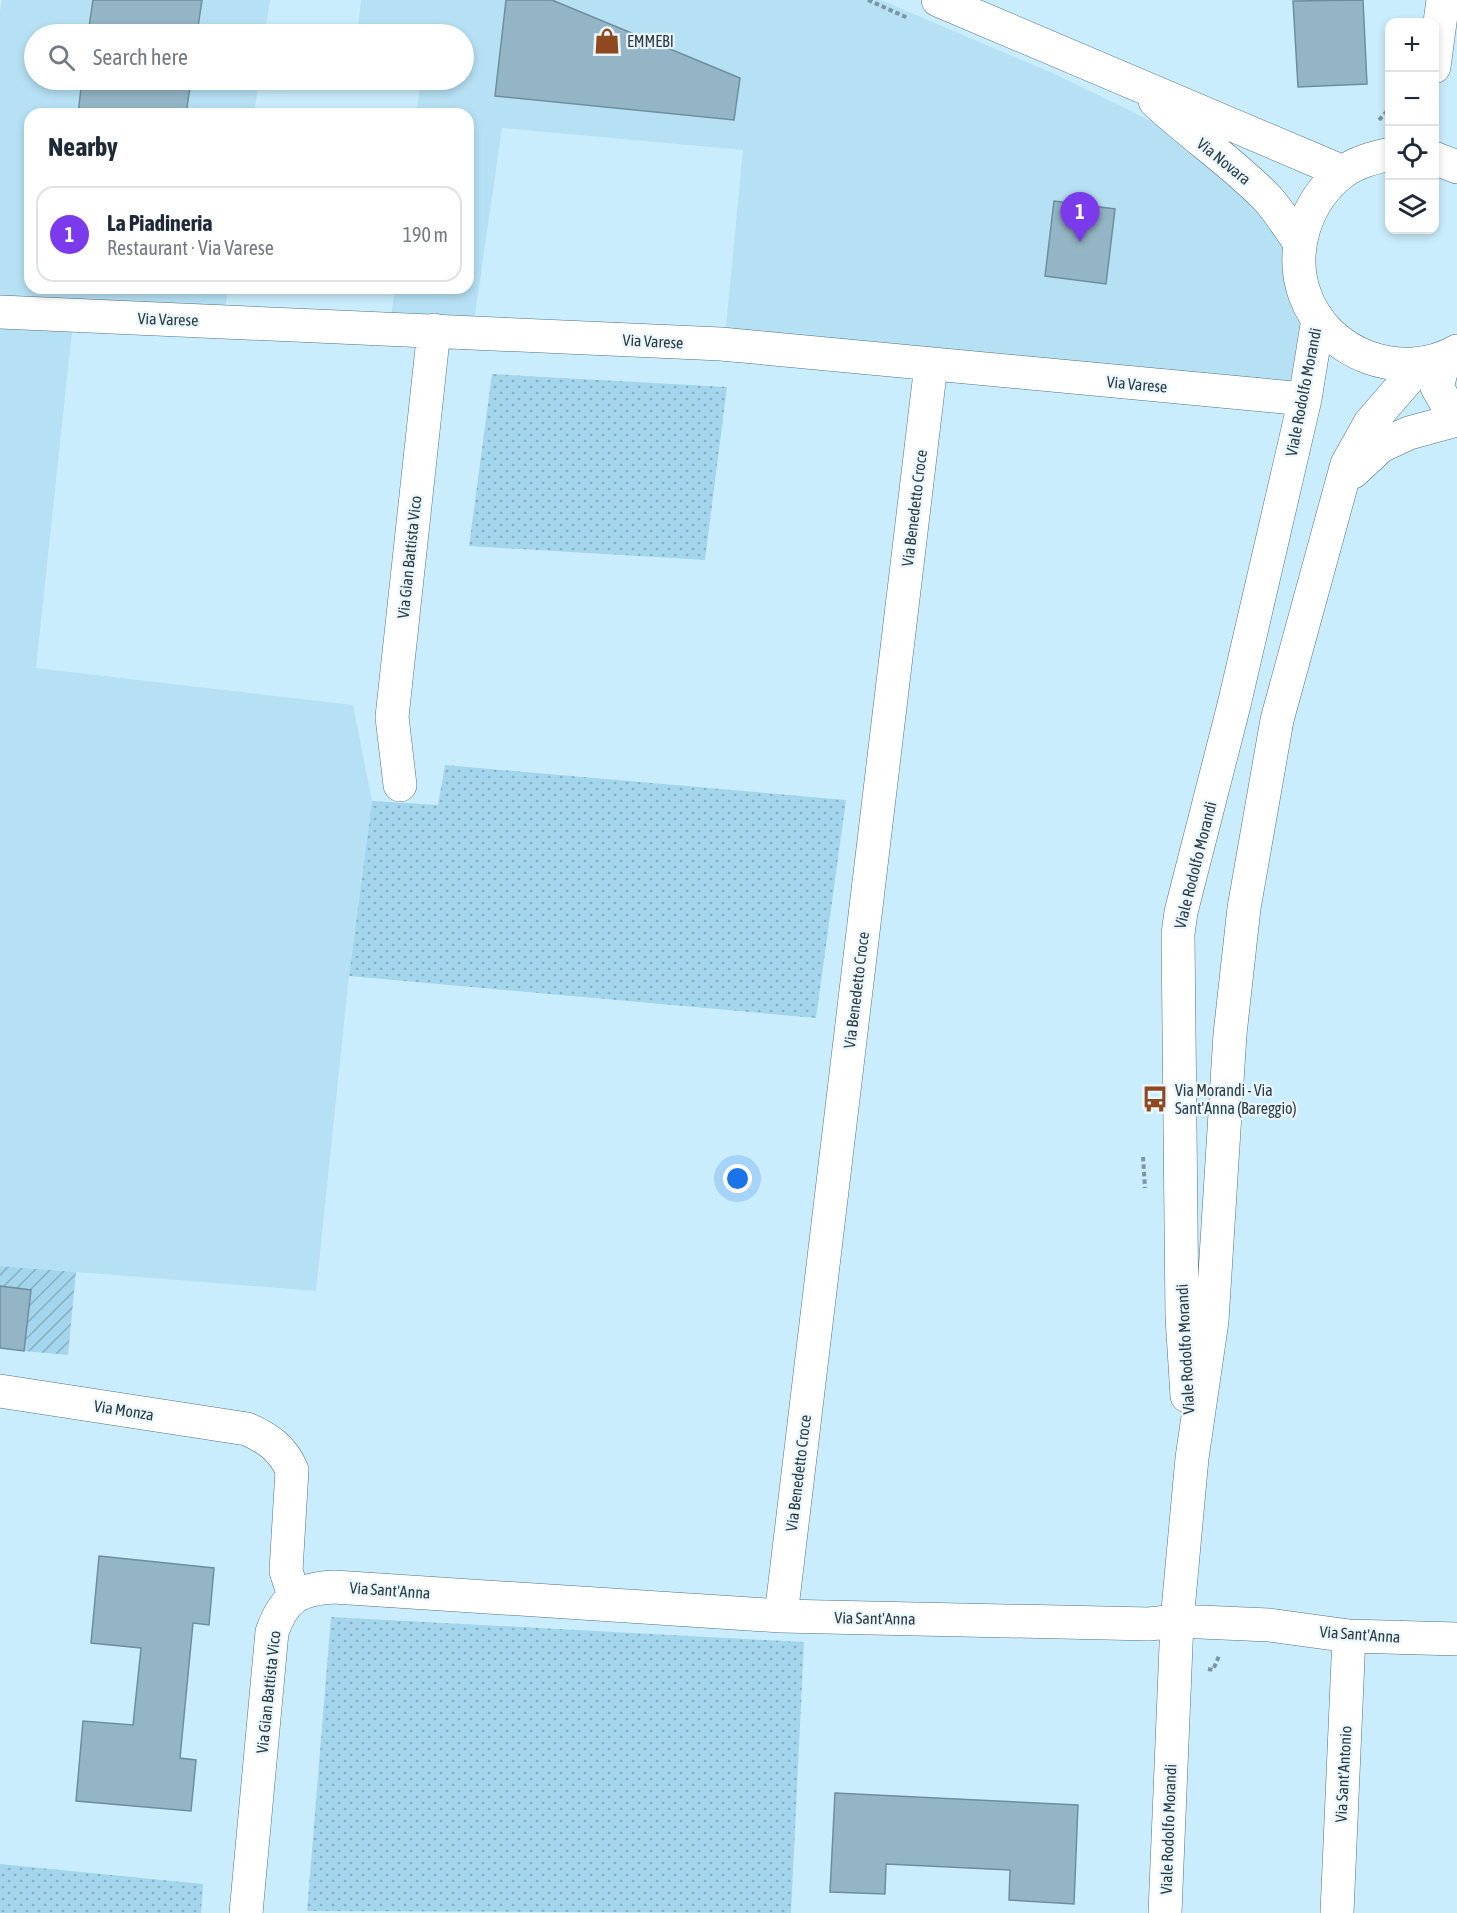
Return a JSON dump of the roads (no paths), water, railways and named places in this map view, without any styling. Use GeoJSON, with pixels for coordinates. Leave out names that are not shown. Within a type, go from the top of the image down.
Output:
{"type":"FeatureCollection","features":[{"type":"Feature","properties":{"kind":"street","name":"Via Novara"},"geometry":{"type":"LineString","coordinates":[[938,0],[1343,172]]}},
{"type":"Feature","properties":{"kind":"street"},"geometry":{"type":"LineString","coordinates":[[1439,30],[1443,0]]}},
{"type":"Feature","properties":{"kind":"street","name":"Via Novara"},"geometry":{"type":"LineString","coordinates":[[1140,87],[1188,132],[1236,168],[1268,200],[1300,243]]}},
{"type":"Feature","properties":{"kind":"street"},"geometry":{"type":"LineString","coordinates":[[1385,155],[1367,159],[1343,172],[1323,191],[1308,215],[1300,243],[1299,270],[1305,296],[1318,319],[1338,341],[1363,357],[1391,365],[1441,358],[1437,387],[1446,403],[1457,409]]}},
{"type":"Feature","properties":{"kind":"street"},"geometry":{"type":"LineString","coordinates":[[1439,160],[1457,167]]}},
{"type":"Feature","properties":{"kind":"street","name":"Via Varese"},"geometry":{"type":"LineString","coordinates":[[0,312],[721,344],[1305,399]]}},
{"type":"Feature","properties":{"kind":"street","name":"Viale Rodolfo Morandi"},"geometry":{"type":"LineString","coordinates":[[1192,1458],[1182,1317],[1178,934],[1181,912],[1234,705],[1305,399],[1318,319]]}},
{"type":"Feature","properties":{"kind":"street","name":"Via Gian Battista Vico"},"geometry":{"type":"LineString","coordinates":[[400,785],[392,717],[434,330]]}},
{"type":"Feature","properties":{"kind":"street","name":"Viale Rodolfo Morandi"},"geometry":{"type":"LineString","coordinates":[[1165,1913],[1177,1621],[1192,1458],[1212,1321],[1230,1034],[1244,908],[1277,720],[1347,464],[1370,423],[1441,358]]}},
{"type":"Feature","properties":{"kind":"street","name":"Via Benedetto Croce"},"geometry":{"type":"LineString","coordinates":[[781,1616],[931,365]]}},
{"type":"Feature","properties":{"kind":"street"},"geometry":{"type":"LineString","coordinates":[[1338,496],[1353,471],[1381,446],[1409,433],[1457,420]]}},
{"type":"Feature","properties":{"kind":"street","name":"Via Monza"},"geometry":{"type":"LineString","coordinates":[[0,1391],[247,1429],[270,1439],[286,1456],[292,1470],[286,1571],[294,1596]]}},
{"type":"Feature","properties":{"kind":"street","name":"Via Sant'Anna"},"geometry":{"type":"LineString","coordinates":[[294,1596],[313,1588],[334,1587],[781,1616],[1138,1624],[1177,1621],[1269,1625],[1349,1636],[1457,1639]]}},
{"type":"Feature","properties":{"kind":"street","name":"Via Gian Battista Vico"},"geometry":{"type":"LineString","coordinates":[[246,1913],[272,1632],[279,1612],[294,1596]]}},
{"type":"Feature","properties":{"kind":"street","name":"Via Sant'Antonio"},"geometry":{"type":"LineString","coordinates":[[1337,1913],[1349,1636]]}},
{"type":"Feature","properties":{"kind":"place","name":"EMMEBI"},"geometry":{"type":"Point","coordinates":[607,41]}},
{"type":"Feature","properties":{"kind":"place","name":"La Piadineria"},"geometry":{"type":"Point","coordinates":[1080,242]}},
{"type":"Feature","properties":{"kind":"place","name":"Via Morandi - Via Sant'Anna (Bareggio)"},"geometry":{"type":"Point","coordinates":[1155,1099]}}]}
